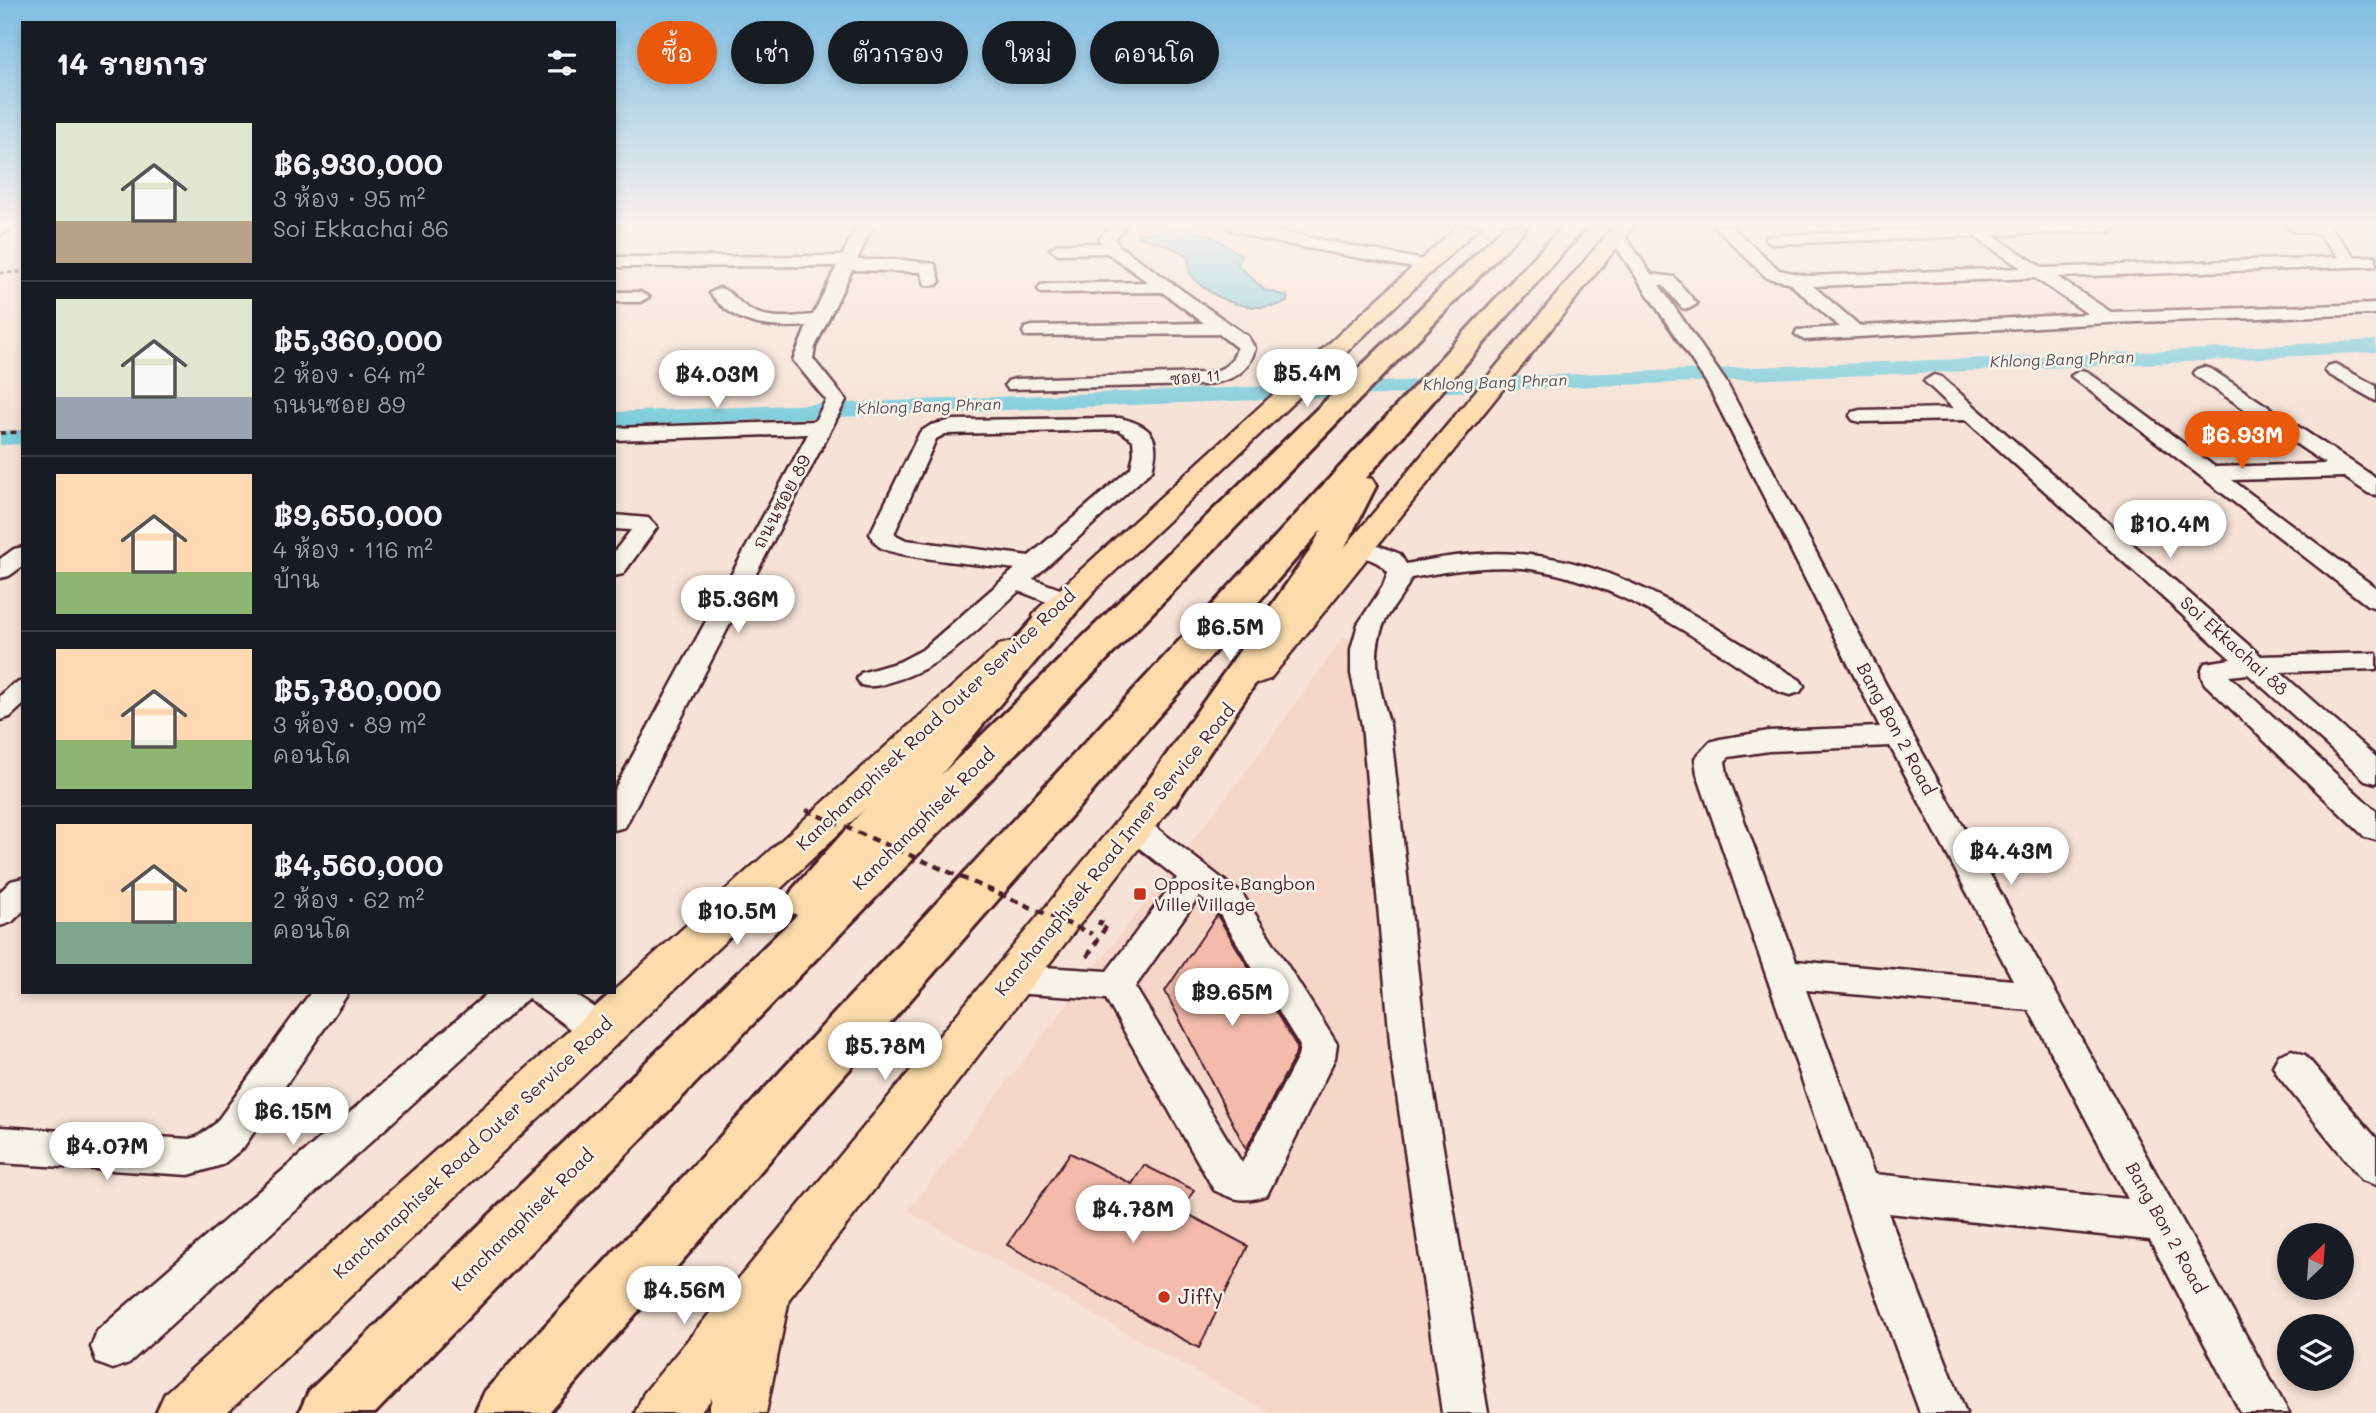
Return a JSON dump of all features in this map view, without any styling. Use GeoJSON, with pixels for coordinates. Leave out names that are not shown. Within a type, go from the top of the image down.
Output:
{"type":"FeatureCollection","features":[{"type":"Feature","properties":{"kind":"highway","name":"Kanchanaphisek Road"},"geometry":{"type":"LineString","coordinates":[[331,1413],[1451,292]]}},
{"type":"Feature","properties":{"kind":"highway"},"geometry":{"type":"LineString","coordinates":[[507,1413],[1517,292]]}},
{"type":"Feature","properties":{"kind":"highway"},"geometry":{"type":"LineString","coordinates":[[1160,793],[1325,553],[1390,432]]}},
{"type":"Feature","properties":{"kind":"highway"},"geometry":{"type":"LineString","coordinates":[[604,1138],[1072,596]]}},
{"type":"Feature","properties":{"kind":"main road","name":"Kanchanaphisek Road Outer Service Road"},"geometry":{"type":"LineString","coordinates":[[185,1413],[1400,292]]}},
{"type":"Feature","properties":{"kind":"main road","name":"Kanchanaphisek Road Inner Service Road"},"geometry":{"type":"LineString","coordinates":[[664,1413],[1012,979],[1075,927],[1134,827],[1160,793],[1360,545],[1570,292]]}},
{"type":"Feature","properties":{"kind":"main road"},"geometry":{"type":"LineString","coordinates":[[737,1413],[765,1286]]}},
{"type":"Feature","properties":{"kind":"street"},"geometry":{"type":"LineString","coordinates":[[719,292],[738,312],[750,318],[773,323],[819,320]]}},
{"type":"Feature","properties":{"kind":"street","name":"ถนนซอย 89"},"geometry":{"type":"LineString","coordinates":[[616,812],[628,767],[835,400],[803,360],[806,347],[833,292]]}},
{"type":"Feature","properties":{"kind":"street","name":"ซอย 11"},"geometry":{"type":"LineString","coordinates":[[1015,385],[1204,379],[1224,376],[1236,370],[1244,359],[1246,348],[1170,292]]}},
{"type":"Feature","properties":{"kind":"street","name":"Bang Bon 2 Road"},"geometry":{"type":"LineString","coordinates":[[1654,292],[1711,374],[1899,736],[2266,1413]]}},
{"type":"Feature","properties":{"kind":"street"},"geometry":{"type":"LineString","coordinates":[[1678,292],[1688,304]]}},
{"type":"Feature","properties":{"kind":"street"},"geometry":{"type":"LineString","coordinates":[[1809,292],[1857,332]]}},
{"type":"Feature","properties":{"kind":"street"},"geometry":{"type":"LineString","coordinates":[[2069,292],[2108,318]]}},
{"type":"Feature","properties":{"kind":"street"},"geometry":{"type":"LineString","coordinates":[[616,297],[640,297]]}},
{"type":"Feature","properties":{"kind":"street"},"geometry":{"type":"LineString","coordinates":[[1804,334],[2108,318],[2376,309]]}},
{"type":"Feature","properties":{"kind":"street"},"geometry":{"type":"LineString","coordinates":[[1032,332],[1221,328]]}},
{"type":"Feature","properties":{"kind":"street"},"geometry":{"type":"LineString","coordinates":[[2335,370],[2376,395]]}},
{"type":"Feature","properties":{"kind":"street"},"geometry":{"type":"LineString","coordinates":[[2204,373],[2376,488]]}},
{"type":"Feature","properties":{"kind":"street"},"geometry":{"type":"LineString","coordinates":[[2081,376],[2376,600]]}},
{"type":"Feature","properties":{"kind":"street","name":"Soi Ekkachai 88"},"geometry":{"type":"LineString","coordinates":[[1934,381],[2376,773]]}},
{"type":"Feature","properties":{"kind":"street"},"geometry":{"type":"LineString","coordinates":[[1860,416],[1970,414]]}},
{"type":"Feature","properties":{"kind":"street"},"geometry":{"type":"LineString","coordinates":[[872,679],[909,668],[931,656],[1035,565],[1141,470],[1147,453],[1142,434],[1134,427],[1120,424],[953,426],[938,429],[927,436],[882,534],[888,541],[903,547],[1035,565]]}},
{"type":"Feature","properties":{"kind":"street"},"geometry":{"type":"LineString","coordinates":[[616,434],[823,425]]}},
{"type":"Feature","properties":{"kind":"street"},"geometry":{"type":"LineString","coordinates":[[2210,474],[2376,469]]}},
{"type":"Feature","properties":{"kind":"street"},"geometry":{"type":"LineString","coordinates":[[616,522],[640,523],[645,527],[616,566]]}},
{"type":"Feature","properties":{"kind":"street"},"geometry":{"type":"LineString","coordinates":[[1360,545],[1391,559],[1400,572],[1398,583],[1370,625],[1364,650],[1365,683],[1376,725],[1409,1053],[1465,1413]]}},
{"type":"Feature","properties":{"kind":"street"},"geometry":{"type":"LineString","coordinates":[[0,571],[21,555]]}},
{"type":"Feature","properties":{"kind":"street"},"geometry":{"type":"LineString","coordinates":[[1400,572],[1465,561],[1522,561],[1558,566],[1630,591],[1790,686]]}},
{"type":"Feature","properties":{"kind":"street"},"geometry":{"type":"LineString","coordinates":[[1015,581],[1072,596]]}},
{"type":"Feature","properties":{"kind":"street"},"geometry":{"type":"LineString","coordinates":[[2376,661],[2254,664],[2215,669],[2215,678],[2376,830]]}},
{"type":"Feature","properties":{"kind":"street"},"geometry":{"type":"LineString","coordinates":[[0,710],[21,692]]}},
{"type":"Feature","properties":{"kind":"street"},"geometry":{"type":"LineString","coordinates":[[1899,736],[1769,741],[1720,748],[1710,758],[1712,774],[1783,974],[1943,1413]]}},
{"type":"Feature","properties":{"kind":"street"},"geometry":{"type":"LineString","coordinates":[[1116,986],[1228,1177],[1241,1183],[1254,1182],[1316,1058],[1319,1044],[1239,913],[1134,827]]}},
{"type":"Feature","properties":{"kind":"street"},"geometry":{"type":"LineString","coordinates":[[1116,986],[1196,876]]}},
{"type":"Feature","properties":{"kind":"street"},"geometry":{"type":"LineString","coordinates":[[0,914],[21,892]]}},
{"type":"Feature","properties":{"kind":"street"},"geometry":{"type":"LineString","coordinates":[[0,922],[21,923]]}},
{"type":"Feature","properties":{"kind":"street"},"geometry":{"type":"LineString","coordinates":[[1783,974],[2040,997]]}},
{"type":"Feature","properties":{"kind":"street"},"geometry":{"type":"LineString","coordinates":[[1012,979],[1116,986]]}},
{"type":"Feature","properties":{"kind":"street"},"geometry":{"type":"LineString","coordinates":[[0,1145],[189,1157],[208,1152],[229,1136],[330,994]]}},
{"type":"Feature","properties":{"kind":"street"},"geometry":{"type":"LineString","coordinates":[[113,1347],[511,994]]}},
{"type":"Feature","properties":{"kind":"street"},"geometry":{"type":"LineString","coordinates":[[545,994],[601,1031]]}},
{"type":"Feature","properties":{"kind":"street"},"geometry":{"type":"LineString","coordinates":[[2292,1066],[2376,1167]]}},
{"type":"Feature","properties":{"kind":"street"},"geometry":{"type":"LineString","coordinates":[[1861,1191],[2163,1222]]}},
{"type":"Feature","properties":{"kind":"path"},"geometry":{"type":"LineString","coordinates":[[0,433],[21,432]]}},
{"type":"Feature","properties":{"kind":"path"},"geometry":{"type":"LineString","coordinates":[[806,810],[1075,927],[1100,922],[1107,925],[1086,959]]}},
{"type":"Feature","properties":{"kind":"shaded area"},"geometry":{"type":"Polygon","coordinates":[[[1343,638],[1350,639],[1448,1413],[1270,1413],[908,1211],[1261,752],[1343,638]]]}},
{"type":"Feature","properties":{"kind":"water"},"geometry":{"type":"Polygon","coordinates":[[[1271,292],[1287,296],[1287,302],[1274,306],[1248,306],[1236,304],[1212,293],[1271,292]]]}},
{"type":"Feature","properties":{"kind":"building"},"geometry":{"type":"Polygon","coordinates":[[[1217,915],[1297,1047],[1295,1056],[1246,1149],[1165,991],[1217,915]]]}},
{"type":"Feature","properties":{"kind":"building","name":"Jiffy"},"geometry":{"type":"Polygon","coordinates":[[[1070,1153],[1132,1184],[1144,1165],[1194,1190],[1182,1211],[1248,1246],[1199,1348],[1007,1245],[1070,1153]]]}},
{"type":"Feature","properties":{"kind":"waterway","name":"Khlong Bang Phran"},"geometry":{"type":"LineString","coordinates":[[616,419],[2165,357],[2376,346]]}},
{"type":"Feature","properties":{"kind":"waterway","name":"Khlong Bang Phran"},"geometry":{"type":"LineString","coordinates":[[0,438],[21,437]]}},
{"type":"Feature","properties":{"kind":"place","name":"Opposite Bangbon Ville Village"},"geometry":{"type":"Point","coordinates":[1140,894]}},
{"type":"Feature","properties":{"kind":"place","name":"Jiffy"},"geometry":{"type":"Point","coordinates":[1164,1297]}}]}
